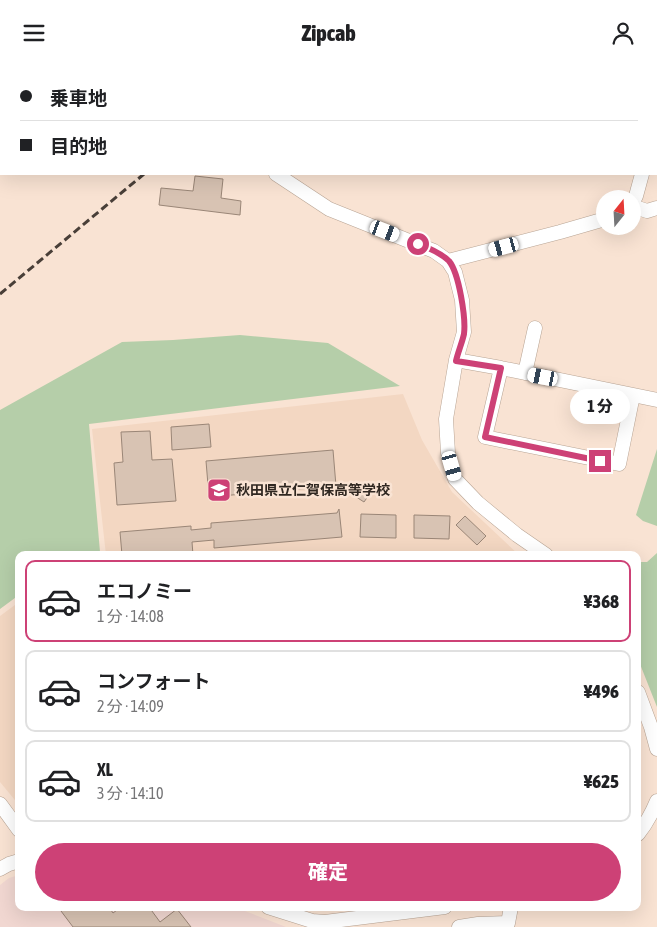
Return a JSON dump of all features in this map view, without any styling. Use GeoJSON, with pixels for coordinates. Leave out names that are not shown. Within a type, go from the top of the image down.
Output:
{"type":"FeatureCollection","features":[{"type":"Feature","properties":{"kind":"street"},"geometry":{"type":"LineString","coordinates":[[278,175],[329,209],[434,251],[448,261],[455,272],[462,299],[464,332],[456,361],[446,419],[448,453],[455,479],[478,503],[517,535],[540,551]]}},
{"type":"Feature","properties":{"kind":"street"},"geometry":{"type":"LineString","coordinates":[[638,190],[642,175]]}},
{"type":"Feature","properties":{"kind":"street"},"geometry":{"type":"LineString","coordinates":[[641,208],[647,211],[657,208]]}},
{"type":"Feature","properties":{"kind":"street"},"geometry":{"type":"LineString","coordinates":[[448,261],[596,222]]}},
{"type":"Feature","properties":{"kind":"street"},"geometry":{"type":"LineString","coordinates":[[525,373],[535,328]]}},
{"type":"Feature","properties":{"kind":"street"},"geometry":{"type":"LineString","coordinates":[[456,361],[501,368],[657,400]]}},
{"type":"Feature","properties":{"kind":"street"},"geometry":{"type":"LineString","coordinates":[[501,368],[485,437],[619,464],[633,395]]}},
{"type":"Feature","properties":{"kind":"street"},"geometry":{"type":"LineString","coordinates":[[641,700],[657,749]]}},
{"type":"Feature","properties":{"kind":"street"},"geometry":{"type":"LineString","coordinates":[[0,804],[15,825]]}},
{"type":"Feature","properties":{"kind":"street"},"geometry":{"type":"LineString","coordinates":[[641,830],[656,807]]}},
{"type":"Feature","properties":{"kind":"street"},"geometry":{"type":"LineString","coordinates":[[0,869],[15,862]]}},
{"type":"Feature","properties":{"kind":"street"},"geometry":{"type":"LineString","coordinates":[[281,911],[324,925],[418,911]]}},
{"type":"Feature","properties":{"kind":"street"},"geometry":{"type":"LineString","coordinates":[[459,927],[508,923],[510,911]]}},
{"type":"Feature","properties":{"kind":"shaded area"},"geometry":{"type":"Polygon","coordinates":[[[403,394],[422,440],[452,492],[515,551],[106,551],[92,429],[403,394]]]}},
{"type":"Feature","properties":{"kind":"shaded area"},"geometry":{"type":"Polygon","coordinates":[[[15,605],[15,800],[0,782],[0,616],[15,605]]]}},
{"type":"Feature","properties":{"kind":"shaded area"},"geometry":{"type":"Polygon","coordinates":[[[15,876],[15,911],[245,911],[286,927],[0,927],[0,885],[15,876]]]}},
{"type":"Feature","properties":{"kind":"green space"},"geometry":{"type":"Polygon","coordinates":[[[240,335],[328,343],[400,386],[89,424],[100,551],[15,551],[15,598],[0,609],[0,410],[122,342],[240,335]]]}},
{"type":"Feature","properties":{"kind":"green space"},"geometry":{"type":"Polygon","coordinates":[[[657,449],[657,526],[643,521],[636,515],[657,449]]]}},
{"type":"Feature","properties":{"kind":"green space"},"geometry":{"type":"Polygon","coordinates":[[[657,553],[657,707],[641,667],[641,562],[647,562],[657,553]]]}},
{"type":"Feature","properties":{"kind":"building"},"geometry":{"type":"Polygon","coordinates":[[[195,176],[223,179],[221,198],[241,201],[240,215],[159,205],[161,188],[193,191],[195,176]]]}},
{"type":"Feature","properties":{"kind":"building"},"geometry":{"type":"Polygon","coordinates":[[[209,424],[211,447],[172,450],[171,427],[209,424]]]}},
{"type":"Feature","properties":{"kind":"building"},"geometry":{"type":"Polygon","coordinates":[[[150,431],[152,460],[172,459],[176,501],[117,505],[114,463],[123,462],[121,432],[150,431]]]}},
{"type":"Feature","properties":{"kind":"building"},"geometry":{"type":"Polygon","coordinates":[[[333,450],[336,486],[209,497],[206,461],[333,450]]]}},
{"type":"Feature","properties":{"kind":"building"},"geometry":{"type":"Polygon","coordinates":[[[357,482],[371,492],[364,502],[350,493],[357,482]]]}},
{"type":"Feature","properties":{"kind":"building"},"geometry":{"type":"Polygon","coordinates":[[[339,509],[342,537],[214,548],[214,540],[192,542],[193,551],[122,551],[120,532],[191,526],[191,530],[211,528],[211,523],[337,513],[339,509]]]}},
{"type":"Feature","properties":{"kind":"building"},"geometry":{"type":"Polygon","coordinates":[[[361,514],[396,515],[396,538],[360,537],[361,514]]]}},
{"type":"Feature","properties":{"kind":"building"},"geometry":{"type":"Polygon","coordinates":[[[414,515],[450,516],[449,539],[414,538],[414,515]]]}},
{"type":"Feature","properties":{"kind":"building"},"geometry":{"type":"Polygon","coordinates":[[[465,516],[486,536],[477,545],[456,525],[465,516]]]}},
{"type":"Feature","properties":{"kind":"building"},"geometry":{"type":"Polygon","coordinates":[[[61,911],[112,911],[113,913],[116,911],[152,911],[160,922],[174,911],[179,911],[191,927],[73,927],[61,911]]]}},
{"type":"Feature","properties":{"kind":"railway"},"geometry":{"type":"LineString","coordinates":[[0,294],[143,175]]}},
{"type":"Feature","properties":{"kind":"place","name":"秋田県立仁賀保高等学校"},"geometry":{"type":"Point","coordinates":[219,490]}},
{"type":"Feature","properties":{"kind":"route"},"geometry":{"type":"LineString","coordinates":[[418,244],[434,251],[448,261],[455,272],[462,299],[464,332],[456,361],[501,368],[485,437],[600,461]]}}]}
